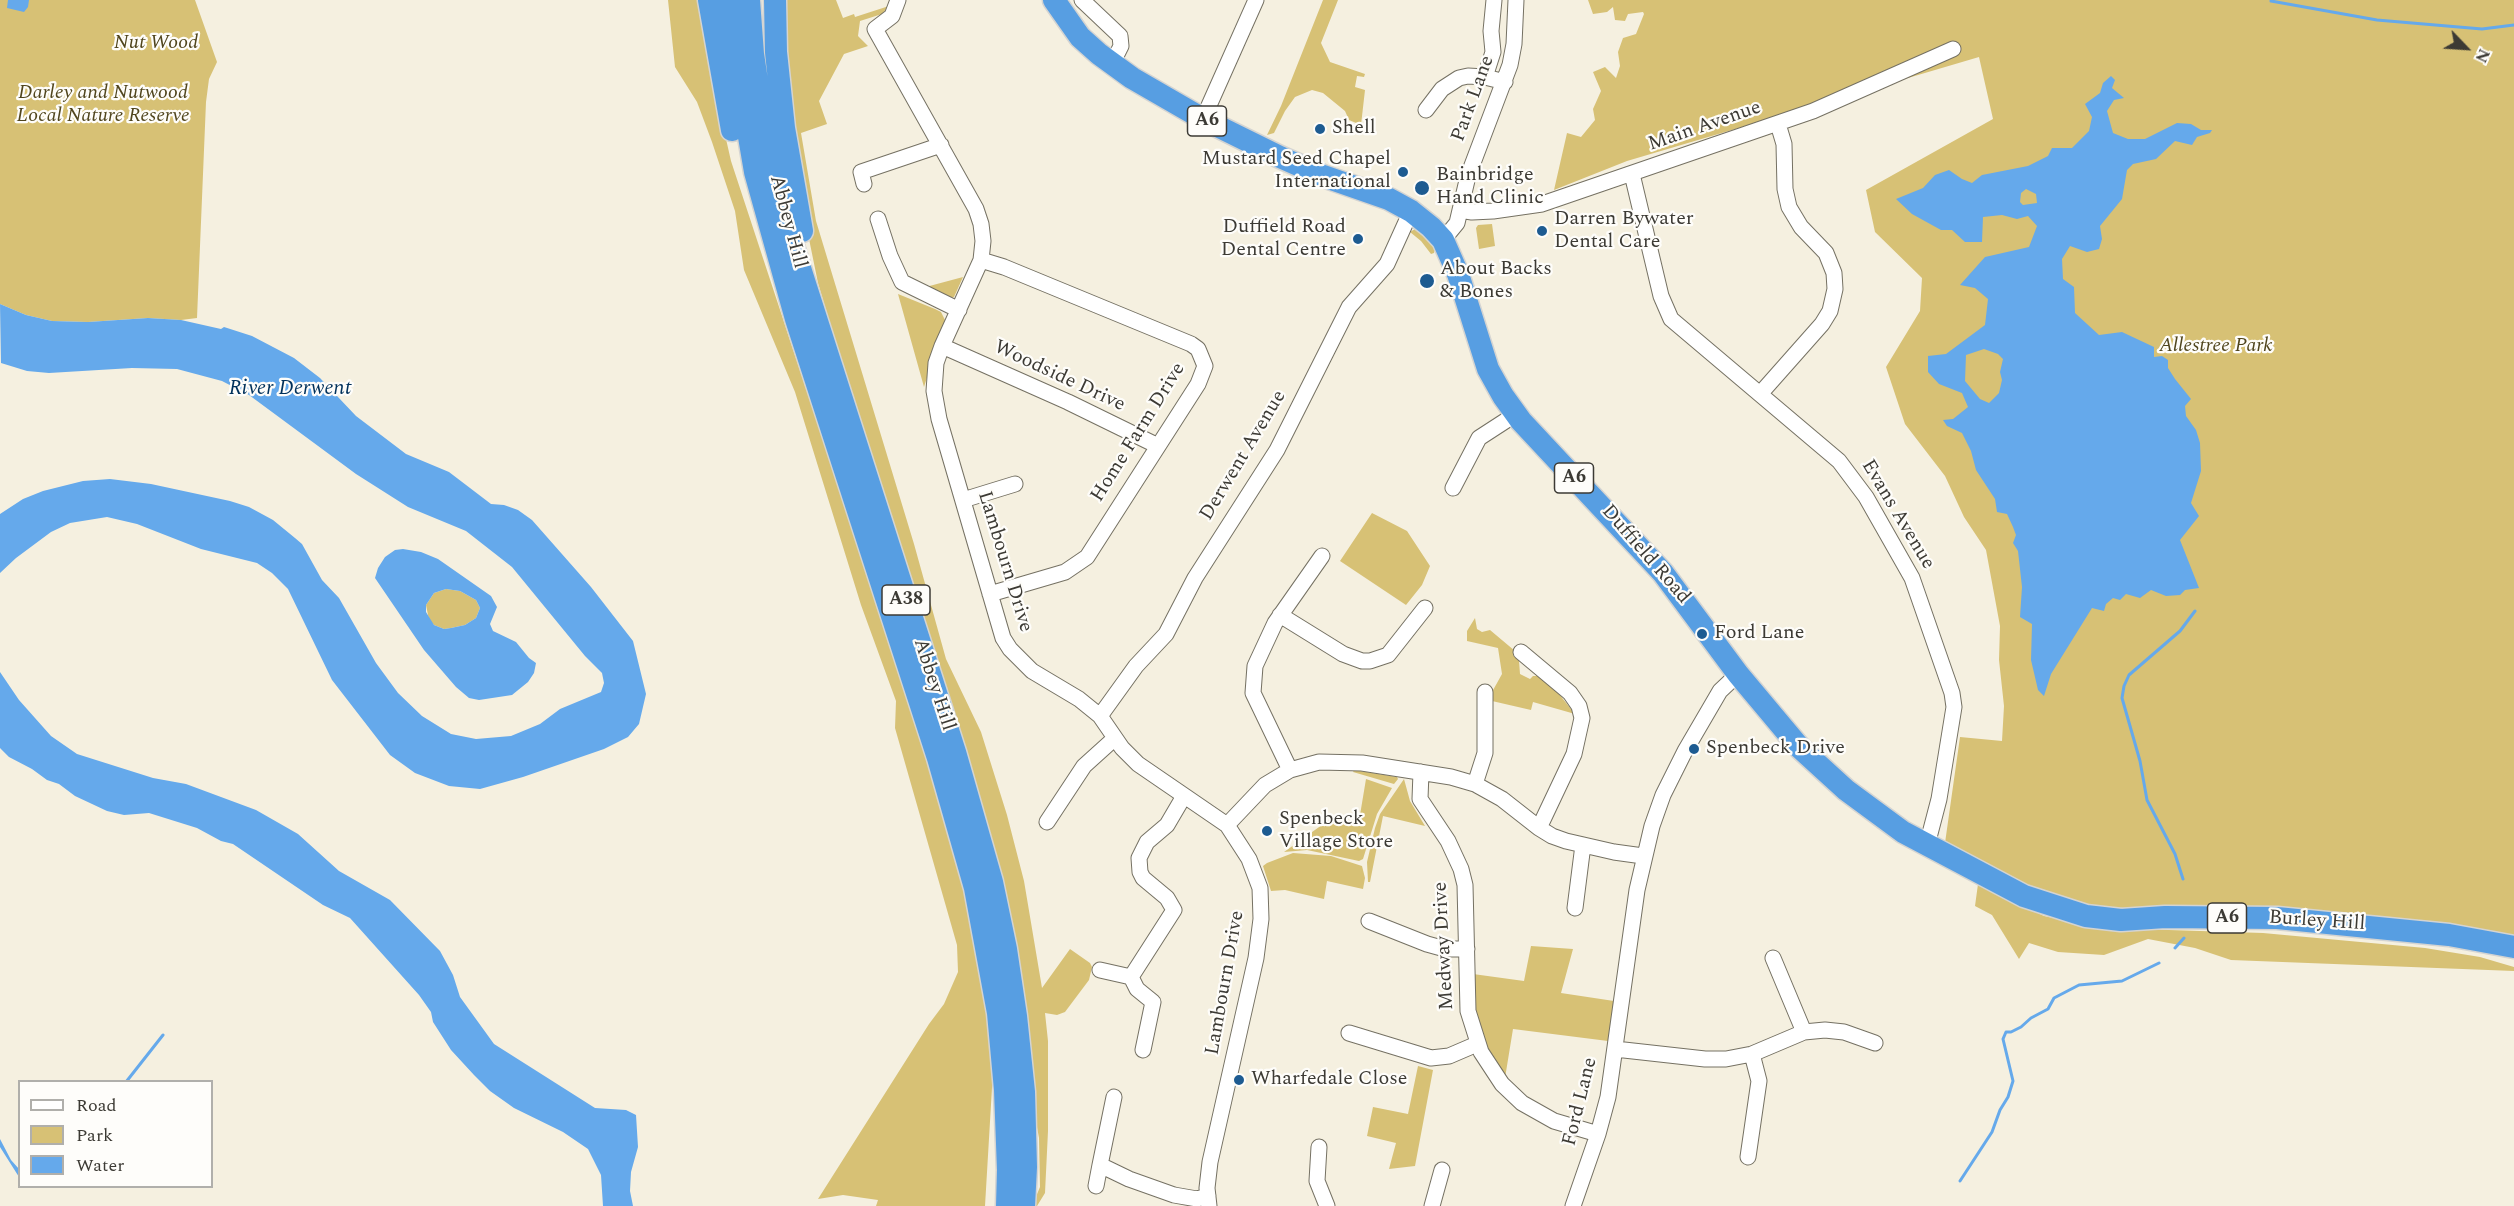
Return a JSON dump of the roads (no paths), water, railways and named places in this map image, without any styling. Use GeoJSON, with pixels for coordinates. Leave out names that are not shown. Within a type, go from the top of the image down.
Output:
{"type":"FeatureCollection","features":[{"type":"Feature","properties":{"kind":"highway"},"geometry":{"type":"LineString","coordinates":[[709,0],[735,139],[755,212],[796,319]]}},
{"type":"Feature","properties":{"kind":"highway","name":"Abbey Hill"},"geometry":{"type":"LineString","coordinates":[[731,0],[739,78],[755,172],[796,319],[938,758],[975,888],[999,1013],[1005,1090],[1007,1206]]}},
{"type":"Feature","properties":{"kind":"highway","name":"Abbey Hill"},"geometry":{"type":"LineString","coordinates":[[749,0],[753,54],[765,134],[784,218],[955,752],[992,882],[1006,949],[1024,1092],[1026,1167],[1023,1206]]}},
{"type":"Feature","properties":{"kind":"highway"},"geometry":{"type":"LineString","coordinates":[[776,0],[776,52],[784,128],[818,326]]}},
{"type":"Feature","properties":{"kind":"highway","name":"Duffield Road"},"geometry":{"type":"LineString","coordinates":[[1054,0],[1080,37],[1132,78],[1203,119],[1291,161],[1389,199],[1411,211],[1437,233],[1458,274],[1488,369],[1516,414],[1546,449],[1646,552],[1702,623],[1738,674],[1824,771],[1863,804],[1927,845],[1951,857]]}},
{"type":"Feature","properties":{"kind":"highway","name":"Burley Hill"},"geometry":{"type":"LineString","coordinates":[[1951,857],[2024,896],[2086,916],[2121,920],[2165,917],[2277,918],[2449,935],[2514,947]]}},
{"type":"Feature","properties":{"kind":"street","name":"Lambourn Drive"},"geometry":{"type":"LineString","coordinates":[[898,0],[892,16],[875,29],[976,209],[983,242],[981,260],[942,346],[934,377],[936,405],[1003,638],[1017,657],[1040,677],[1079,699],[1100,716],[1115,738],[1138,764],[1227,825],[1249,859],[1260,888],[1262,902],[1256,958],[1210,1162],[1209,1201]]}},
{"type":"Feature","properties":{"kind":"street"},"geometry":{"type":"LineString","coordinates":[[1082,0],[1120,36],[1121,46],[1112,64]]}},
{"type":"Feature","properties":{"kind":"street"},"geometry":{"type":"LineString","coordinates":[[1203,119],[1256,0]]}},
{"type":"Feature","properties":{"kind":"street"},"geometry":{"type":"LineString","coordinates":[[1485,78],[1493,52],[1491,31],[1494,0]]}},
{"type":"Feature","properties":{"kind":"street","name":"Park Lane"},"geometry":{"type":"LineString","coordinates":[[1460,210],[1468,176],[1505,82],[1514,44],[1516,0]]}},
{"type":"Feature","properties":{"kind":"street","name":"Main Avenue"},"geometry":{"type":"LineString","coordinates":[[1460,210],[1482,212],[1540,204],[1632,174],[1778,124],[1834,102],[1953,49]]}},
{"type":"Feature","properties":{"kind":"street"},"geometry":{"type":"LineString","coordinates":[[1426,110],[1442,89],[1468,76],[1505,82]]}},
{"type":"Feature","properties":{"kind":"street"},"geometry":{"type":"LineString","coordinates":[[1760,394],[1822,324],[1830,311],[1835,289],[1834,273],[1826,253],[1795,219],[1786,200],[1784,144],[1778,124]]}},
{"type":"Feature","properties":{"kind":"street"},"geometry":{"type":"LineString","coordinates":[[864,184],[861,172],[941,145]]}},
{"type":"Feature","properties":{"kind":"street","name":"Evans Avenue"},"geometry":{"type":"LineString","coordinates":[[1632,174],[1655,274],[1667,314],[1839,461],[1866,497],[1912,578],[1953,693],[1954,707],[1939,798],[1927,845]]}},
{"type":"Feature","properties":{"kind":"street"},"geometry":{"type":"LineString","coordinates":[[1437,233],[1439,220],[1454,215],[1460,210]]}},
{"type":"Feature","properties":{"kind":"street","name":"Derwent Avenue"},"geometry":{"type":"LineString","coordinates":[[1100,716],[1128,676],[1166,634],[1195,578],[1277,450],[1349,307],[1387,264],[1403,224],[1411,211]]}},
{"type":"Feature","properties":{"kind":"street"},"geometry":{"type":"LineString","coordinates":[[878,219],[891,237],[890,256],[902,282],[959,309]]}},
{"type":"Feature","properties":{"kind":"street","name":"Home Farm Drive"},"geometry":{"type":"LineString","coordinates":[[981,260],[1004,267],[1191,344],[1198,349],[1205,366],[1203,376],[1092,549],[1080,564],[1065,572],[990,594]]}},
{"type":"Feature","properties":{"kind":"street","name":"Woodside Drive"},"geometry":{"type":"LineString","coordinates":[[942,346],[1068,402],[1158,446]]}},
{"type":"Feature","properties":{"kind":"street"},"geometry":{"type":"LineString","coordinates":[[1453,488],[1479,438],[1516,414]]}},
{"type":"Feature","properties":{"kind":"street"},"geometry":{"type":"LineString","coordinates":[[963,501],[1015,484]]}},
{"type":"Feature","properties":{"kind":"street"},"geometry":{"type":"LineString","coordinates":[[1290,770],[1253,693],[1255,666],[1263,645],[1280,615],[1322,556]]}},
{"type":"Feature","properties":{"kind":"street"},"geometry":{"type":"LineString","coordinates":[[1280,615],[1343,654],[1362,661],[1370,661],[1388,655],[1425,608]]}},
{"type":"Feature","properties":{"kind":"street"},"geometry":{"type":"LineString","coordinates":[[1525,660],[1570,693],[1579,706],[1582,718],[1574,754],[1539,828]]}},
{"type":"Feature","properties":{"kind":"street","name":"Ford Lane"},"geometry":{"type":"LineString","coordinates":[[1573,1206],[1608,1097],[1643,856],[1663,795],[1685,751],[1720,691],[1738,674]]}},
{"type":"Feature","properties":{"kind":"street"},"geometry":{"type":"LineString","coordinates":[[1475,784],[1485,753],[1480,701]]}},
{"type":"Feature","properties":{"kind":"street"},"geometry":{"type":"LineString","coordinates":[[1047,822],[1084,766],[1115,738]]}},
{"type":"Feature","properties":{"kind":"street"},"geometry":{"type":"LineString","coordinates":[[1227,825],[1265,785],[1290,770],[1319,762],[1362,763],[1421,772],[1475,784],[1502,799],[1539,828],[1566,841],[1643,856]]}},
{"type":"Feature","properties":{"kind":"street","name":"Medway Drive"},"geometry":{"type":"LineString","coordinates":[[1421,772],[1420,799],[1448,841],[1461,869],[1465,885],[1468,1011],[1477,1044],[1502,1084],[1522,1102],[1554,1121],[1598,1134]]}},
{"type":"Feature","properties":{"kind":"street"},"geometry":{"type":"LineString","coordinates":[[1131,977],[1174,910],[1167,898],[1143,878],[1139,865],[1142,850],[1147,842],[1167,825],[1184,796]]}},
{"type":"Feature","properties":{"kind":"street"},"geometry":{"type":"LineString","coordinates":[[1575,908],[1583,845]]}},
{"type":"Feature","properties":{"kind":"street"},"geometry":{"type":"LineString","coordinates":[[1369,921],[1427,944],[1445,949],[1467,949]]}},
{"type":"Feature","properties":{"kind":"street"},"geometry":{"type":"LineString","coordinates":[[1773,958],[1804,1032]]}},
{"type":"Feature","properties":{"kind":"street"},"geometry":{"type":"LineString","coordinates":[[1100,970],[1131,977]]}},
{"type":"Feature","properties":{"kind":"street"},"geometry":{"type":"LineString","coordinates":[[1131,977],[1137,989],[1153,1002],[1143,1050]]}},
{"type":"Feature","properties":{"kind":"street"},"geometry":{"type":"LineString","coordinates":[[1615,1049],[1716,1060],[1752,1054],[1804,1032],[1825,1030],[1844,1032],[1875,1043]]}},
{"type":"Feature","properties":{"kind":"street"},"geometry":{"type":"LineString","coordinates":[[1349,1033],[1431,1058],[1449,1056],[1477,1044]]}},
{"type":"Feature","properties":{"kind":"street"},"geometry":{"type":"LineString","coordinates":[[1748,1157],[1759,1081],[1752,1054]]}},
{"type":"Feature","properties":{"kind":"street"},"geometry":{"type":"LineString","coordinates":[[1096,1186],[1114,1097]]}},
{"type":"Feature","properties":{"kind":"street"},"geometry":{"type":"LineString","coordinates":[[1319,1147],[1317,1181],[1327,1206]]}},
{"type":"Feature","properties":{"kind":"street"},"geometry":{"type":"LineString","coordinates":[[1100,1165],[1129,1179],[1174,1195],[1209,1201]]}},
{"type":"Feature","properties":{"kind":"street"},"geometry":{"type":"LineString","coordinates":[[1432,1206],[1442,1170]]}},
{"type":"Feature","properties":{"kind":"water"},"geometry":{"type":"Polygon","coordinates":[[[8,0],[29,0],[28,7],[24,12],[7,8],[8,0]]]}},
{"type":"Feature","properties":{"kind":"water"},"geometry":{"type":"Polygon","coordinates":[[[2111,76],[2115,80],[2112,88],[2124,98],[2114,100],[2107,111],[2113,133],[2128,139],[2145,139],[2177,123],[2191,124],[2201,130],[2212,130],[2210,133],[2197,137],[2192,145],[2175,141],[2156,159],[2133,164],[2127,170],[2122,199],[2100,226],[2102,239],[2099,249],[2087,252],[2070,246],[2062,259],[2063,279],[2074,287],[2075,313],[2099,335],[2122,332],[2154,347],[2154,357],[2162,356],[2168,360],[2168,368],[2191,399],[2185,406],[2186,416],[2196,430],[2200,443],[2201,471],[2191,503],[2199,516],[2180,540],[2199,588],[2185,590],[2180,595],[2166,596],[2151,590],[2140,598],[2126,594],[2120,600],[2113,598],[2106,604],[2104,611],[2092,608],[2051,674],[2044,696],[2038,690],[2031,660],[2032,624],[2020,617],[2022,587],[2018,551],[2013,543],[2016,535],[2007,514],[1997,512],[1995,499],[1976,470],[1971,451],[1962,433],[1947,426],[1943,420],[1953,419],[1968,407],[1962,393],[1939,384],[1928,372],[1928,356],[1946,354],[1985,325],[1988,299],[1975,288],[1960,285],[1985,257],[2029,247],[2037,226],[2028,216],[2017,219],[2002,215],[1983,217],[1982,242],[1965,242],[1952,230],[1941,230],[1912,214],[1896,199],[1923,188],[1935,175],[1949,170],[1972,183],[1982,175],[2028,166],[2048,156],[2052,148],[2072,148],[2089,131],[2092,117],[2085,104],[2100,93],[2103,83],[2111,76]],[[2026,189],[2021,193],[2020,202],[2023,205],[2037,203],[2036,194],[2026,189]],[[1984,349],[1966,355],[1965,381],[1980,399],[1989,403],[1999,393],[2003,359],[1998,354],[1984,349]]]}},
{"type":"Feature","properties":{"kind":"water","name":"River Derwent"},"geometry":{"type":"Polygon","coordinates":[[[0,304],[26,315],[52,321],[88,322],[148,318],[181,320],[221,329],[224,327],[252,336],[294,358],[320,378],[356,416],[406,454],[449,472],[491,504],[504,505],[518,510],[532,520],[591,587],[633,641],[646,694],[639,724],[628,737],[604,749],[523,777],[480,789],[449,786],[415,773],[390,755],[332,680],[288,589],[272,573],[257,563],[201,549],[137,524],[107,517],[70,523],[51,532],[0,573],[0,514],[23,499],[43,491],[83,481],[110,479],[151,484],[249,507],[273,520],[295,538],[302,544],[322,580],[339,598],[376,663],[398,693],[422,716],[451,734],[476,739],[511,736],[540,724],[560,709],[601,692],[604,683],[602,673],[585,656],[512,567],[466,531],[408,507],[356,474],[249,395],[222,381],[177,369],[132,368],[49,373],[27,371],[1,363],[0,304]]]}},
{"type":"Feature","properties":{"kind":"water"},"geometry":{"type":"Polygon","coordinates":[[[395,550],[421,552],[438,559],[491,596],[497,607],[490,624],[493,631],[516,642],[536,663],[534,673],[528,682],[512,695],[479,700],[469,698],[456,687],[424,650],[375,578],[385,557],[395,550]],[[446,589],[434,593],[426,605],[426,612],[434,625],[444,629],[451,628],[465,625],[476,618],[480,608],[476,600],[460,591],[446,589]]]}},
{"type":"Feature","properties":{"kind":"water"},"geometry":{"type":"Polygon","coordinates":[[[0,672],[19,700],[51,736],[77,754],[153,778],[186,784],[256,810],[298,834],[339,871],[390,900],[440,951],[453,975],[460,997],[494,1044],[595,1108],[626,1110],[636,1115],[638,1147],[631,1172],[630,1191],[633,1206],[603,1206],[601,1175],[588,1149],[563,1132],[514,1108],[490,1091],[474,1075],[451,1050],[433,1022],[431,1012],[419,995],[350,918],[323,905],[233,844],[221,841],[197,828],[149,813],[124,815],[107,811],[75,796],[59,784],[47,780],[9,757],[0,748],[0,672]]]}},
{"type":"Feature","properties":{"kind":"water"},"geometry":{"type":"Polygon","coordinates":[[[0,1139],[18,1168],[18,1175],[0,1147],[0,1139]]]}},
{"type":"Feature","properties":{"kind":"waterway"},"geometry":{"type":"LineString","coordinates":[[2271,1],[2377,20],[2482,29],[2514,25]]}},
{"type":"Feature","properties":{"kind":"waterway"},"geometry":{"type":"LineString","coordinates":[[2183,879],[2175,854],[2147,800],[2140,761],[2122,698],[2129,675],[2180,631],[2195,611]]}},
{"type":"Feature","properties":{"kind":"waterway"},"geometry":{"type":"LineString","coordinates":[[2175,948],[2184,938]]}},
{"type":"Feature","properties":{"kind":"waterway"},"geometry":{"type":"LineString","coordinates":[[1960,1181],[1992,1132],[2013,1081],[2003,1039],[2006,1032],[2021,1027],[2031,1018],[2048,1009],[2054,998],[2079,985],[2122,981],[2159,963]]}},
{"type":"Feature","properties":{"kind":"waterway"},"geometry":{"type":"LineString","coordinates":[[128,1080],[163,1035]]}},
{"type":"Feature","properties":{"kind":"place","name":"Shell"},"geometry":{"type":"Point","coordinates":[1320,129]}},
{"type":"Feature","properties":{"kind":"place","name":"Mustard Seed Chapel International"},"geometry":{"type":"Point","coordinates":[1403,172]}},
{"type":"Feature","properties":{"kind":"place","name":"Bainbridge Hand Clinic"},"geometry":{"type":"Point","coordinates":[1422,188]}},
{"type":"Feature","properties":{"kind":"place","name":"Darren Bywater Dental Care"},"geometry":{"type":"Point","coordinates":[1542,231]}},
{"type":"Feature","properties":{"kind":"place","name":"Duffield Road Dental Centre"},"geometry":{"type":"Point","coordinates":[1358,239]}},
{"type":"Feature","properties":{"kind":"place","name":"About Backs & Bones"},"geometry":{"type":"Point","coordinates":[1427,281]}},
{"type":"Feature","properties":{"kind":"place","name":"Ford Lane"},"geometry":{"type":"Point","coordinates":[1702,634]}},
{"type":"Feature","properties":{"kind":"place","name":"Spenbeck Drive"},"geometry":{"type":"Point","coordinates":[1694,749]}},
{"type":"Feature","properties":{"kind":"place","name":"Spenbeck Village Store"},"geometry":{"type":"Point","coordinates":[1267,831]}},
{"type":"Feature","properties":{"kind":"place","name":"Wharfedale Close"},"geometry":{"type":"Point","coordinates":[1239,1080]}},
{"type":"Feature","properties":{"kind":"park label","name":"Nut Wood"},"geometry":{"type":"Point","coordinates":[156,44]}},
{"type":"Feature","properties":{"kind":"park label","name":"Darley and Nutwood Local Nature Reserve"},"geometry":{"type":"Point","coordinates":[103,106]}},
{"type":"Feature","properties":{"kind":"park label","name":"Allestree Park"},"geometry":{"type":"Point","coordinates":[2216,347]}}]}
